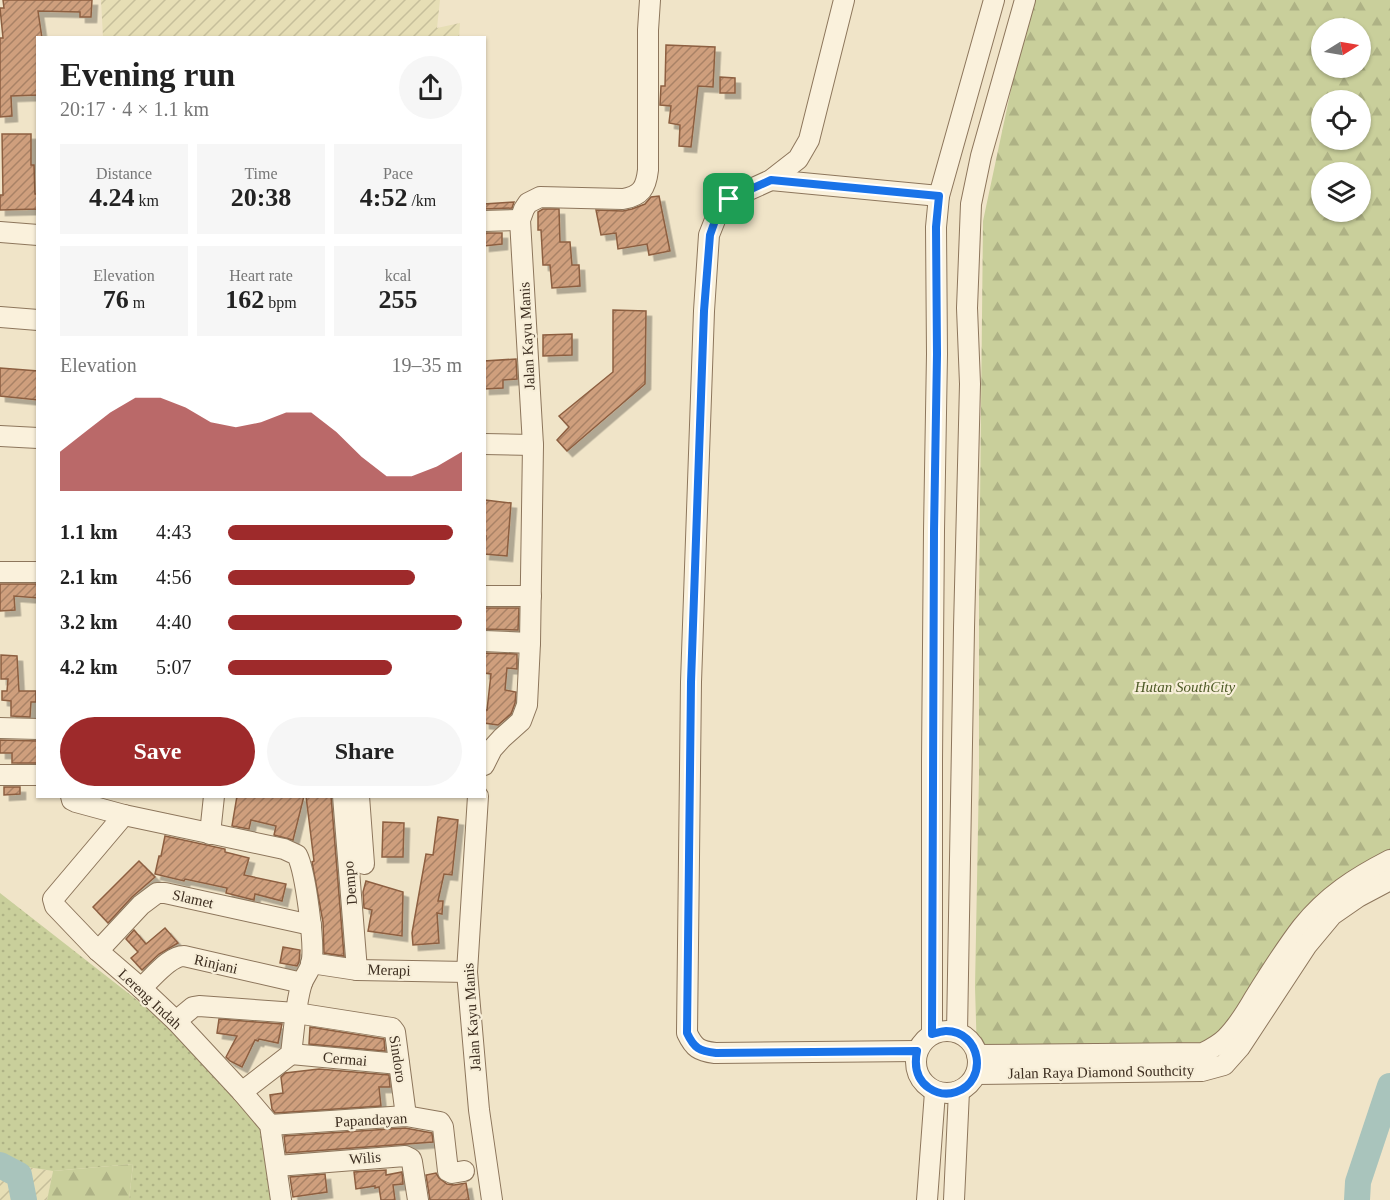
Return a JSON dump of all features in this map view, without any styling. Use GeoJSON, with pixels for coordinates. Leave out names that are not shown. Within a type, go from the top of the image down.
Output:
{"type":"FeatureCollection","features":[{"type":"Feature","properties":{"kind":"street"},"geometry":{"type":"LineString","coordinates":[[486,221],[520,220],[528,203],[540,197],[623,199],[633,197],[643,189],[648,170],[650,0]]}},
{"type":"Feature","properties":{"kind":"street"},"geometry":{"type":"LineString","coordinates":[[844,0],[809,140],[798,159],[771,180],[729,199],[717,215],[710,235],[704,311],[691,670],[687,1033],[692,1044],[702,1051],[716,1053],[917,1051]]}},
{"type":"Feature","properties":{"kind":"street"},"geometry":{"type":"LineString","coordinates":[[932,1034],[936,227],[939,196],[994,0]]}},
{"type":"Feature","properties":{"kind":"street"},"geometry":{"type":"LineString","coordinates":[[957,1032],[970,384],[968,308],[971,204],[981,156],[1025,0]]}},
{"type":"Feature","properties":{"kind":"street"},"geometry":{"type":"LineString","coordinates":[[771,180],[939,196]]}},
{"type":"Feature","properties":{"kind":"street","name":"Jalan Kayu Manis"},"geometry":{"type":"LineString","coordinates":[[486,761],[492,749],[521,721],[527,705],[533,446],[520,220]]}},
{"type":"Feature","properties":{"kind":"street"},"geometry":{"type":"LineString","coordinates":[[0,232],[36,235]]}},
{"type":"Feature","properties":{"kind":"street"},"geometry":{"type":"LineString","coordinates":[[0,317],[36,320]]}},
{"type":"Feature","properties":{"kind":"street"},"geometry":{"type":"LineString","coordinates":[[0,436],[36,438]]}},
{"type":"Feature","properties":{"kind":"street"},"geometry":{"type":"LineString","coordinates":[[486,444],[533,446]]}},
{"type":"Feature","properties":{"kind":"street"},"geometry":{"type":"LineString","coordinates":[[0,572],[36,572]]}},
{"type":"Feature","properties":{"kind":"street"},"geometry":{"type":"LineString","coordinates":[[486,596],[531,596]]}},
{"type":"Feature","properties":{"kind":"street"},"geometry":{"type":"LineString","coordinates":[[486,641],[530,643]]}},
{"type":"Feature","properties":{"kind":"street"},"geometry":{"type":"LineString","coordinates":[[0,728],[36,729]]}},
{"type":"Feature","properties":{"kind":"street"},"geometry":{"type":"LineString","coordinates":[[0,775],[36,776]]}},
{"type":"Feature","properties":{"kind":"street"},"geometry":{"type":"LineString","coordinates":[[72,798],[76,802],[124,815],[284,849],[297,855],[302,867],[311,926],[311,963],[302,983],[291,1054],[242,1092]]}},
{"type":"Feature","properties":{"kind":"street"},"geometry":{"type":"LineString","coordinates":[[210,834],[214,798]]}},
{"type":"Feature","properties":{"kind":"street","name":"Dempo"},"geometry":{"type":"LineString","coordinates":[[343,798],[357,969]]}},
{"type":"Feature","properties":{"kind":"street"},"geometry":{"type":"LineString","coordinates":[[359,798],[364,864]]}},
{"type":"Feature","properties":{"kind":"street","name":"Jalan Kayu Manis"},"geometry":{"type":"LineString","coordinates":[[478,798],[467,972],[479,1110],[492,1200]]}},
{"type":"Feature","properties":{"kind":"street","name":"Lereng Indah"},"geometry":{"type":"LineString","coordinates":[[124,815],[53,899],[55,906],[98,951],[176,1021],[270,1125]]}},
{"type":"Feature","properties":{"kind":"street","name":"Jalan Raya Diamond Southcity"},"geometry":{"type":"LineString","coordinates":[[976,1064],[1203,1053],[1214,1048],[1226,1038],[1246,1012],[1303,926],[1340,889],[1390,860]]}},
{"type":"Feature","properties":{"kind":"street","name":"Jalan Raya Diamond Southcity"},"geometry":{"type":"LineString","coordinates":[[976,1064],[1202,1071],[1224,1065],[1240,1047],[1307,945],[1332,915],[1358,897],[1390,880]]}},
{"type":"Feature","properties":{"kind":"street","name":"Slamet"},"geometry":{"type":"LineString","coordinates":[[98,951],[141,905],[157,893],[165,892],[311,926]]}},
{"type":"Feature","properties":{"kind":"street","name":"Rinjani"},"geometry":{"type":"LineString","coordinates":[[141,988],[171,960],[179,956],[302,983]]}},
{"type":"Feature","properties":{"kind":"street","name":"Merapi"},"geometry":{"type":"LineString","coordinates":[[311,963],[357,969],[467,972]]}},
{"type":"Feature","properties":{"kind":"street"},"geometry":{"type":"LineString","coordinates":[[176,1021],[196,1006],[296,1013]]}},
{"type":"Feature","properties":{"kind":"street","name":"Sindoro"},"geometry":{"type":"LineString","coordinates":[[296,1013],[392,1028],[395,1032],[406,1116]]}},
{"type":"Feature","properties":{"kind":"street"},"geometry":{"type":"LineString","coordinates":[[945,1030],[957,1032],[973,1045],[976,1064],[972,1081],[959,1091],[951,1094],[935,1092],[925,1085],[918,1075],[915,1063],[917,1051],[923,1041],[932,1034],[945,1030]]}},
{"type":"Feature","properties":{"kind":"street","name":"Cermai"},"geometry":{"type":"LineString","coordinates":[[291,1054],[399,1064]]}},
{"type":"Feature","properties":{"kind":"street"},"geometry":{"type":"LineString","coordinates":[[954,1200],[959,1091]]}},
{"type":"Feature","properties":{"kind":"street"},"geometry":{"type":"LineString","coordinates":[[927,1200],[935,1092]]}},
{"type":"Feature","properties":{"kind":"street","name":"Papandayan"},"geometry":{"type":"LineString","coordinates":[[270,1125],[406,1116],[440,1122],[443,1127],[448,1171],[452,1173],[464,1171]]}},
{"type":"Feature","properties":{"kind":"street"},"geometry":{"type":"LineString","coordinates":[[270,1125],[281,1200]]}},
{"type":"Feature","properties":{"kind":"street","name":"Wilis"},"geometry":{"type":"LineString","coordinates":[[277,1166],[405,1155],[412,1162],[418,1200]]}},
{"type":"Feature","properties":{"kind":"shaded area"},"geometry":{"type":"Polygon","coordinates":[[[101,0],[440,0],[437,28],[460,23],[459,36],[103,36],[101,0]]]}},
{"type":"Feature","properties":{"kind":"shaded area"},"geometry":{"type":"Polygon","coordinates":[[[0,1163],[53,1171],[47,1200],[0,1200],[0,1163]]]}},
{"type":"Feature","properties":{"kind":"green space","name":"Hutan SouthCity"},"geometry":{"type":"Polygon","coordinates":[[[1030,0],[1390,0],[1390,860],[1214,1048],[977,1055],[975,987],[979,775],[983,221],[1030,0]]]}},
{"type":"Feature","properties":{"kind":"green space"},"geometry":{"type":"Polygon","coordinates":[[[0,893],[187,1039],[266,1133],[275,1200],[129,1200],[133,1164],[53,1171],[0,1163],[0,893]]]}},
{"type":"Feature","properties":{"kind":"green space"},"geometry":{"type":"Polygon","coordinates":[[[133,1164],[129,1200],[47,1200],[53,1171],[133,1164]]]}},
{"type":"Feature","properties":{"kind":"building"},"geometry":{"type":"Polygon","coordinates":[[[3,0],[92,0],[91,17],[80,17],[80,12],[38,11],[42,36],[36,36],[36,95],[11,96],[12,116],[0,117],[0,38],[3,38],[0,8],[4,8],[3,0]]]}},
{"type":"Feature","properties":{"kind":"building"},"geometry":{"type":"Polygon","coordinates":[[[666,45],[715,47],[713,87],[698,86],[691,147],[679,146],[680,125],[669,123],[671,106],[660,105],[661,86],[665,86],[666,45]]]}},
{"type":"Feature","properties":{"kind":"building"},"geometry":{"type":"Polygon","coordinates":[[[720,77],[735,78],[735,93],[720,93],[720,77]]]}},
{"type":"Feature","properties":{"kind":"building"},"geometry":{"type":"Polygon","coordinates":[[[2,134],[31,134],[31,165],[34,165],[36,209],[0,210],[0,195],[3,195],[2,134]]]}},
{"type":"Feature","properties":{"kind":"building"},"geometry":{"type":"Polygon","coordinates":[[[659,196],[670,251],[649,255],[647,244],[618,249],[616,233],[601,235],[596,210],[632,209],[645,204],[651,197],[659,196]]]}},
{"type":"Feature","properties":{"kind":"building"},"geometry":{"type":"Polygon","coordinates":[[[514,202],[512,208],[486,209],[486,204],[514,202]]]}},
{"type":"Feature","properties":{"kind":"building"},"geometry":{"type":"Polygon","coordinates":[[[543,209],[559,209],[560,242],[570,242],[572,265],[579,265],[580,286],[552,288],[550,265],[543,265],[541,230],[538,230],[538,212],[543,209]]]}},
{"type":"Feature","properties":{"kind":"building"},"geometry":{"type":"Polygon","coordinates":[[[486,233],[502,233],[502,244],[486,246],[486,233]]]}},
{"type":"Feature","properties":{"kind":"building"},"geometry":{"type":"Polygon","coordinates":[[[613,310],[646,311],[645,384],[567,451],[557,440],[569,427],[559,416],[613,372],[613,310]]]}},
{"type":"Feature","properties":{"kind":"building"},"geometry":{"type":"Polygon","coordinates":[[[572,334],[572,355],[543,356],[543,335],[572,334]]]}},
{"type":"Feature","properties":{"kind":"building"},"geometry":{"type":"Polygon","coordinates":[[[516,359],[517,379],[503,380],[503,388],[486,389],[486,361],[516,359]]]}},
{"type":"Feature","properties":{"kind":"building"},"geometry":{"type":"Polygon","coordinates":[[[0,368],[36,371],[36,400],[0,396],[0,368]]]}},
{"type":"Feature","properties":{"kind":"building"},"geometry":{"type":"Polygon","coordinates":[[[486,500],[511,503],[507,556],[486,554],[486,500]]]}},
{"type":"Feature","properties":{"kind":"building"},"geometry":{"type":"Polygon","coordinates":[[[0,584],[36,584],[36,598],[14,596],[15,610],[0,611],[0,584]]]}},
{"type":"Feature","properties":{"kind":"building"},"geometry":{"type":"Polygon","coordinates":[[[486,608],[519,608],[518,630],[486,629],[486,608]]]}},
{"type":"Feature","properties":{"kind":"building"},"geometry":{"type":"Polygon","coordinates":[[[486,653],[517,654],[517,669],[507,668],[505,690],[516,692],[515,703],[511,714],[498,725],[486,723],[491,674],[486,673],[486,653]]]}},
{"type":"Feature","properties":{"kind":"building"},"geometry":{"type":"Polygon","coordinates":[[[1,655],[17,656],[19,691],[36,691],[36,702],[31,702],[30,717],[11,716],[11,701],[2,700],[2,691],[7,691],[8,679],[1,679],[1,655]]]}},
{"type":"Feature","properties":{"kind":"building"},"geometry":{"type":"Polygon","coordinates":[[[0,740],[36,741],[36,763],[12,763],[12,753],[0,753],[0,740]]]}},
{"type":"Feature","properties":{"kind":"building"},"geometry":{"type":"Polygon","coordinates":[[[4,787],[20,787],[20,794],[4,795],[4,787]]]}},
{"type":"Feature","properties":{"kind":"building"},"geometry":{"type":"Polygon","coordinates":[[[237,798],[304,798],[293,840],[274,835],[276,826],[251,820],[249,829],[232,826],[237,798]]]}},
{"type":"Feature","properties":{"kind":"building"},"geometry":{"type":"Polygon","coordinates":[[[306,798],[331,798],[344,956],[324,953],[323,922],[312,862],[314,861],[306,798]]]}},
{"type":"Feature","properties":{"kind":"building"},"geometry":{"type":"Polygon","coordinates":[[[438,817],[458,820],[452,875],[444,874],[438,901],[443,901],[442,914],[437,913],[439,943],[413,945],[412,933],[426,854],[433,855],[438,817]]]}},
{"type":"Feature","properties":{"kind":"building"},"geometry":{"type":"Polygon","coordinates":[[[383,822],[404,823],[403,857],[382,857],[383,822]]]}},
{"type":"Feature","properties":{"kind":"building"},"geometry":{"type":"Polygon","coordinates":[[[165,836],[225,849],[225,852],[249,858],[244,875],[286,884],[282,901],[255,894],[254,900],[226,893],[227,888],[155,874],[165,836]]]}},
{"type":"Feature","properties":{"kind":"building"},"geometry":{"type":"Polygon","coordinates":[[[139,861],[155,877],[108,923],[93,907],[139,861]]]}},
{"type":"Feature","properties":{"kind":"building"},"geometry":{"type":"Polygon","coordinates":[[[366,881],[403,892],[402,936],[368,931],[372,910],[364,908],[363,892],[366,881]]]}},
{"type":"Feature","properties":{"kind":"building"},"geometry":{"type":"Polygon","coordinates":[[[165,928],[178,943],[159,954],[142,970],[131,958],[138,952],[126,939],[134,930],[146,944],[165,928]]]}},
{"type":"Feature","properties":{"kind":"building"},"geometry":{"type":"Polygon","coordinates":[[[283,947],[300,950],[297,966],[280,963],[283,947]]]}},
{"type":"Feature","properties":{"kind":"building"},"geometry":{"type":"Polygon","coordinates":[[[219,1019],[282,1024],[278,1043],[255,1040],[242,1067],[226,1057],[237,1036],[217,1033],[219,1019]]]}},
{"type":"Feature","properties":{"kind":"building"},"geometry":{"type":"Polygon","coordinates":[[[310,1027],[384,1039],[385,1051],[309,1044],[310,1027]]]}},
{"type":"Feature","properties":{"kind":"building"},"geometry":{"type":"Polygon","coordinates":[[[319,1069],[389,1075],[390,1087],[379,1087],[381,1106],[275,1113],[272,1109],[270,1095],[283,1093],[281,1077],[285,1073],[319,1069]]]}},
{"type":"Feature","properties":{"kind":"building"},"geometry":{"type":"Polygon","coordinates":[[[405,1128],[432,1133],[433,1142],[286,1153],[284,1136],[405,1128]]]}},
{"type":"Feature","properties":{"kind":"building"},"geometry":{"type":"Polygon","coordinates":[[[386,1170],[386,1175],[402,1172],[403,1184],[393,1185],[395,1200],[381,1200],[379,1187],[356,1189],[354,1172],[386,1170]]]}},
{"type":"Feature","properties":{"kind":"building"},"geometry":{"type":"Polygon","coordinates":[[[436,1173],[447,1184],[466,1183],[469,1200],[430,1200],[426,1175],[436,1173]]]}},
{"type":"Feature","properties":{"kind":"building"},"geometry":{"type":"Polygon","coordinates":[[[325,1174],[327,1192],[293,1197],[290,1177],[325,1174]]]}},
{"type":"Feature","properties":{"kind":"waterway"},"geometry":{"type":"LineString","coordinates":[[1357,1200],[1358,1182],[1390,1086]]}},
{"type":"Feature","properties":{"kind":"waterway"},"geometry":{"type":"LineString","coordinates":[[0,1165],[19,1175],[24,1200]]}},
{"type":"Feature","properties":{"kind":"route"},"geometry":{"type":"LineString","coordinates":[[771,180],[939,196],[936,227],[932,1034],[945,1030],[957,1032],[966,1038],[973,1045],[978,1065],[972,1081],[966,1087],[951,1094],[935,1092],[925,1085],[918,1075],[915,1063],[917,1051],[716,1053],[702,1051],[692,1044],[687,1033],[691,682],[704,311],[710,235],[717,215],[729,199],[771,180]]}}]}
